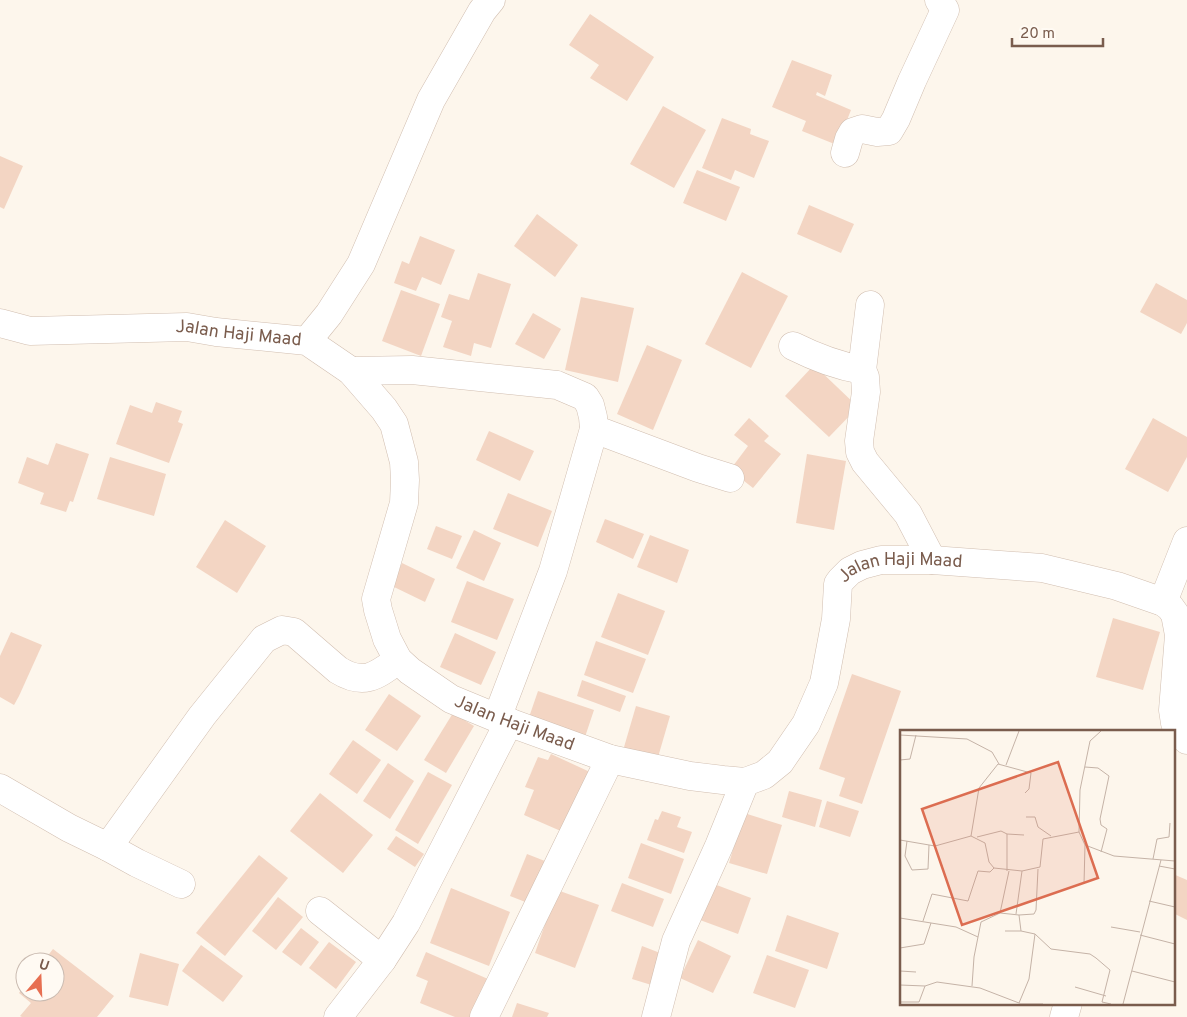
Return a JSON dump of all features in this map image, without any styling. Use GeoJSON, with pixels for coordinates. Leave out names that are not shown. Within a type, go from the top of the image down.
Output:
{"type":"FeatureCollection","features":[{"type":"Feature","properties":{"kind":"street"},"geometry":{"type":"LineString","coordinates":[[307,341],[329,314],[361,264],[431,100],[482,11],[491,0]]}},
{"type":"Feature","properties":{"kind":"street"},"geometry":{"type":"LineString","coordinates":[[846,153],[852,132],[862,129],[877,132],[889,131],[945,10],[939,0]]}},
{"type":"Feature","properties":{"kind":"street"},"geometry":{"type":"LineString","coordinates":[[870,305],[862,370],[865,378],[866,392],[859,440],[860,452],[865,462],[908,514],[932,560]]}},
{"type":"Feature","properties":{"kind":"street","name":"Jalan Haji Maad"},"geometry":{"type":"LineString","coordinates":[[0,323],[30,331],[187,327],[216,332],[307,341],[351,371],[384,409],[394,424],[404,462],[404,502],[376,598],[387,639],[398,660],[410,671],[451,699],[610,759],[690,776],[723,780],[745,782],[764,775],[780,762],[806,724],[824,683],[836,618],[838,584],[850,571],[862,565],[881,560],[932,560],[1042,568],[1117,586],[1163,602]]}},
{"type":"Feature","properties":{"kind":"street"},"geometry":{"type":"LineString","coordinates":[[793,346],[809,354],[862,370]]}},
{"type":"Feature","properties":{"kind":"street"},"geometry":{"type":"LineString","coordinates":[[338,1017],[382,960],[406,923],[503,720],[553,571],[594,430],[590,405],[585,397],[557,385],[412,370],[351,371]]}},
{"type":"Feature","properties":{"kind":"street"},"geometry":{"type":"LineString","coordinates":[[594,430],[730,478]]}},
{"type":"Feature","properties":{"kind":"street"},"geometry":{"type":"LineString","coordinates":[[1178,731],[1173,710],[1178,635],[1175,614],[1163,602],[1187,541]]}},
{"type":"Feature","properties":{"kind":"street"},"geometry":{"type":"LineString","coordinates":[[108,847],[202,716],[264,639],[282,630],[294,632],[338,670],[346,675],[358,678],[376,676],[398,660]]}},
{"type":"Feature","properties":{"kind":"street"},"geometry":{"type":"LineString","coordinates":[[484,1017],[610,759]]}},
{"type":"Feature","properties":{"kind":"street"},"geometry":{"type":"LineString","coordinates":[[656,1017],[676,941],[719,846],[745,782]]}},
{"type":"Feature","properties":{"kind":"street"},"geometry":{"type":"LineString","coordinates":[[0,788],[69,828],[181,884]]}},
{"type":"Feature","properties":{"kind":"street"},"geometry":{"type":"LineString","coordinates":[[320,911],[382,960]]}},
{"type":"Feature","properties":{"kind":"street"},"geometry":{"type":"LineString","coordinates":[[1064,1017],[1068,1004]]}},
{"type":"Feature","properties":{"kind":"building"},"geometry":{"type":"Polygon","coordinates":[[[590,14],[654,57],[627,101],[590,78],[599,65],[569,45],[590,14]]]}},
{"type":"Feature","properties":{"kind":"building"},"geometry":{"type":"Polygon","coordinates":[[[792,60],[832,75],[825,96],[817,92],[816,95],[851,110],[837,145],[802,131],[806,121],[772,107],[792,60]]]}},
{"type":"Feature","properties":{"kind":"building"},"geometry":{"type":"Polygon","coordinates":[[[663,106],[706,130],[674,188],[630,164],[663,106]]]}},
{"type":"Feature","properties":{"kind":"building"},"geometry":{"type":"Polygon","coordinates":[[[722,118],[751,129],[750,134],[769,141],[754,178],[735,170],[731,180],[702,168],[722,118]]]}},
{"type":"Feature","properties":{"kind":"building"},"geometry":{"type":"Polygon","coordinates":[[[0,156],[23,166],[4,209],[0,207],[0,156]]]}},
{"type":"Feature","properties":{"kind":"building"},"geometry":{"type":"Polygon","coordinates":[[[697,170],[740,187],[726,221],[683,203],[697,170]]]}},
{"type":"Feature","properties":{"kind":"building"},"geometry":{"type":"Polygon","coordinates":[[[809,205],[854,224],[841,253],[797,234],[809,205]]]}},
{"type":"Feature","properties":{"kind":"building"},"geometry":{"type":"Polygon","coordinates":[[[537,214],[578,245],[555,277],[514,246],[537,214]]]}},
{"type":"Feature","properties":{"kind":"building"},"geometry":{"type":"Polygon","coordinates":[[[420,236],[455,250],[441,285],[422,277],[416,291],[394,283],[402,261],[409,264],[420,236]]]}},
{"type":"Feature","properties":{"kind":"building"},"geometry":{"type":"Polygon","coordinates":[[[742,272],[788,296],[751,368],[705,344],[742,272]]]}},
{"type":"Feature","properties":{"kind":"building"},"geometry":{"type":"Polygon","coordinates":[[[478,273],[511,284],[491,348],[474,343],[471,356],[443,347],[452,321],[441,317],[449,294],[469,300],[478,273]]]}},
{"type":"Feature","properties":{"kind":"building"},"geometry":{"type":"Polygon","coordinates":[[[1156,283],[1187,300],[1187,323],[1181,334],[1140,312],[1156,283]]]}},
{"type":"Feature","properties":{"kind":"building"},"geometry":{"type":"Polygon","coordinates":[[[401,290],[440,304],[421,356],[382,341],[401,290]]]}},
{"type":"Feature","properties":{"kind":"building"},"geometry":{"type":"Polygon","coordinates":[[[581,297],[634,308],[618,382],[565,370],[581,297]]]}},
{"type":"Feature","properties":{"kind":"building"},"geometry":{"type":"Polygon","coordinates":[[[533,313],[561,329],[544,359],[515,344],[533,313]]]}},
{"type":"Feature","properties":{"kind":"building"},"geometry":{"type":"Polygon","coordinates":[[[647,345],[682,360],[653,430],[617,414],[647,345]]]}},
{"type":"Feature","properties":{"kind":"building"},"geometry":{"type":"Polygon","coordinates":[[[814,365],[858,407],[829,437],[785,396],[814,365]]]}},
{"type":"Feature","properties":{"kind":"building"},"geometry":{"type":"Polygon","coordinates":[[[156,402],[182,411],[178,422],[183,424],[169,463],[116,444],[130,405],[152,413],[156,402]]]}},
{"type":"Feature","properties":{"kind":"building"},"geometry":{"type":"Polygon","coordinates":[[[749,418],[769,436],[764,441],[781,454],[753,488],[730,470],[748,446],[734,435],[749,418]]]}},
{"type":"Feature","properties":{"kind":"building"},"geometry":{"type":"Polygon","coordinates":[[[1153,418],[1187,437],[1187,457],[1168,492],[1125,469],[1153,418]]]}},
{"type":"Feature","properties":{"kind":"building"},"geometry":{"type":"Polygon","coordinates":[[[489,431],[534,451],[520,481],[476,460],[489,431]]]}},
{"type":"Feature","properties":{"kind":"building"},"geometry":{"type":"Polygon","coordinates":[[[56,443],[89,454],[73,502],[70,501],[66,512],[40,504],[44,493],[18,483],[27,457],[48,465],[56,443]]]}},
{"type":"Feature","properties":{"kind":"building"},"geometry":{"type":"Polygon","coordinates":[[[807,454],[846,461],[834,530],[796,523],[807,454]]]}},
{"type":"Feature","properties":{"kind":"building"},"geometry":{"type":"Polygon","coordinates":[[[110,457],[166,474],[154,516],[97,499],[110,457]]]}},
{"type":"Feature","properties":{"kind":"building"},"geometry":{"type":"Polygon","coordinates":[[[508,493],[552,511],[538,547],[493,529],[508,493]]]}},
{"type":"Feature","properties":{"kind":"building"},"geometry":{"type":"Polygon","coordinates":[[[605,519],[644,534],[633,559],[596,542],[605,519]]]}},
{"type":"Feature","properties":{"kind":"building"},"geometry":{"type":"Polygon","coordinates":[[[225,520],[266,546],[237,593],[196,567],[225,520]]]}},
{"type":"Feature","properties":{"kind":"building"},"geometry":{"type":"Polygon","coordinates":[[[436,526],[462,536],[452,559],[427,549],[436,526]]]}},
{"type":"Feature","properties":{"kind":"building"},"geometry":{"type":"Polygon","coordinates":[[[474,530],[501,543],[484,581],[456,568],[474,530]]]}},
{"type":"Feature","properties":{"kind":"building"},"geometry":{"type":"Polygon","coordinates":[[[650,535],[689,550],[677,583],[637,567],[650,535]]]}},
{"type":"Feature","properties":{"kind":"building"},"geometry":{"type":"Polygon","coordinates":[[[402,563],[435,579],[425,602],[392,586],[402,563]]]}},
{"type":"Feature","properties":{"kind":"building"},"geometry":{"type":"Polygon","coordinates":[[[467,581],[514,599],[497,640],[451,622],[467,581]]]}},
{"type":"Feature","properties":{"kind":"building"},"geometry":{"type":"Polygon","coordinates":[[[618,593],[665,611],[648,655],[601,637],[618,593]]]}},
{"type":"Feature","properties":{"kind":"building"},"geometry":{"type":"Polygon","coordinates":[[[1113,618],[1160,632],[1143,690],[1096,677],[1113,618]]]}},
{"type":"Feature","properties":{"kind":"building"},"geometry":{"type":"Polygon","coordinates":[[[11,632],[42,645],[14,705],[0,697],[0,656],[11,632]]]}},
{"type":"Feature","properties":{"kind":"building"},"geometry":{"type":"Polygon","coordinates":[[[455,633],[496,652],[481,685],[440,667],[455,633]]]}},
{"type":"Feature","properties":{"kind":"building"},"geometry":{"type":"Polygon","coordinates":[[[596,641],[646,659],[633,693],[584,675],[596,641]]]}},
{"type":"Feature","properties":{"kind":"building"},"geometry":{"type":"Polygon","coordinates":[[[852,674],[901,691],[862,804],[839,796],[845,778],[819,769],[852,674]]]}},
{"type":"Feature","properties":{"kind":"building"},"geometry":{"type":"Polygon","coordinates":[[[582,680],[626,696],[620,712],[577,696],[582,680]]]}},
{"type":"Feature","properties":{"kind":"building"},"geometry":{"type":"Polygon","coordinates":[[[538,691],[594,710],[582,746],[526,726],[538,691]]]}},
{"type":"Feature","properties":{"kind":"building"},"geometry":{"type":"Polygon","coordinates":[[[389,694],[421,716],[397,751],[365,730],[389,694]]]}},
{"type":"Feature","properties":{"kind":"building"},"geometry":{"type":"Polygon","coordinates":[[[636,706],[670,716],[656,764],[622,754],[636,706]]]}},
{"type":"Feature","properties":{"kind":"building"},"geometry":{"type":"Polygon","coordinates":[[[453,713],[474,726],[446,773],[424,760],[453,713]]]}},
{"type":"Feature","properties":{"kind":"building"},"geometry":{"type":"Polygon","coordinates":[[[353,740],[381,760],[357,794],[329,774],[353,740]]]}},
{"type":"Feature","properties":{"kind":"building"},"geometry":{"type":"Polygon","coordinates":[[[551,754],[590,772],[563,832],[524,815],[534,790],[525,787],[538,757],[548,760],[551,754]]]}},
{"type":"Feature","properties":{"kind":"building"},"geometry":{"type":"Polygon","coordinates":[[[388,763],[414,781],[390,819],[363,801],[388,763]]]}},
{"type":"Feature","properties":{"kind":"building"},"geometry":{"type":"Polygon","coordinates":[[[428,772],[452,785],[418,844],[395,830],[428,772]]]}},
{"type":"Feature","properties":{"kind":"building"},"geometry":{"type":"Polygon","coordinates":[[[789,791],[822,800],[815,827],[782,817],[789,791]]]}},
{"type":"Feature","properties":{"kind":"building"},"geometry":{"type":"Polygon","coordinates":[[[320,793],[373,835],[343,873],[290,831],[320,793]]]}},
{"type":"Feature","properties":{"kind":"building"},"geometry":{"type":"Polygon","coordinates":[[[827,801],[859,811],[850,837],[819,827],[827,801]]]}},
{"type":"Feature","properties":{"kind":"building"},"geometry":{"type":"Polygon","coordinates":[[[662,811],[681,817],[677,827],[692,832],[684,853],[647,840],[655,819],[658,820],[662,811]]]}},
{"type":"Feature","properties":{"kind":"building"},"geometry":{"type":"Polygon","coordinates":[[[744,813],[782,825],[767,874],[729,863],[744,813]]]}},
{"type":"Feature","properties":{"kind":"building"},"geometry":{"type":"Polygon","coordinates":[[[396,836],[424,854],[415,867],[387,849],[396,836]]]}},
{"type":"Feature","properties":{"kind":"building"},"geometry":{"type":"Polygon","coordinates":[[[641,843],[684,859],[671,894],[628,878],[641,843]]]}},
{"type":"Feature","properties":{"kind":"building"},"geometry":{"type":"Polygon","coordinates":[[[527,854],[550,863],[533,905],[510,896],[527,854]]]}},
{"type":"Feature","properties":{"kind":"building"},"geometry":{"type":"Polygon","coordinates":[[[259,855],[288,878],[225,956],[196,933],[259,855]]]}},
{"type":"Feature","properties":{"kind":"building"},"geometry":{"type":"Polygon","coordinates":[[[1174,874],[1187,880],[1187,920],[1174,914],[1174,874]]]}},
{"type":"Feature","properties":{"kind":"building"},"geometry":{"type":"Polygon","coordinates":[[[622,883],[664,899],[653,927],[611,911],[622,883]]]}},
{"type":"Feature","properties":{"kind":"building"},"geometry":{"type":"Polygon","coordinates":[[[714,884],[751,898],[738,934],[700,920],[714,884]]]}},
{"type":"Feature","properties":{"kind":"building"},"geometry":{"type":"Polygon","coordinates":[[[451,888],[510,912],[489,966],[430,943],[451,888]]]}},
{"type":"Feature","properties":{"kind":"building"},"geometry":{"type":"Polygon","coordinates":[[[557,890],[599,905],[575,968],[535,953],[557,890]]]}},
{"type":"Feature","properties":{"kind":"building"},"geometry":{"type":"Polygon","coordinates":[[[278,897],[303,917],[276,950],[252,931],[278,897]]]}},
{"type":"Feature","properties":{"kind":"building"},"geometry":{"type":"Polygon","coordinates":[[[787,915],[839,933],[827,969],[775,951],[787,915]]]}},
{"type":"Feature","properties":{"kind":"building"},"geometry":{"type":"Polygon","coordinates":[[[301,928],[319,942],[301,966],[282,952],[301,928]]]}},
{"type":"Feature","properties":{"kind":"building"},"geometry":{"type":"Polygon","coordinates":[[[698,940],[731,956],[713,993],[680,978],[698,940]]]}},
{"type":"Feature","properties":{"kind":"building"},"geometry":{"type":"Polygon","coordinates":[[[329,942],[356,962],[336,989],[309,968],[329,942]]]}},
{"type":"Feature","properties":{"kind":"building"},"geometry":{"type":"Polygon","coordinates":[[[201,945],[243,976],[223,1002],[182,971],[201,945]]]}},
{"type":"Feature","properties":{"kind":"building"},"geometry":{"type":"Polygon","coordinates":[[[642,946],[668,956],[658,987],[632,979],[642,946]]]}},
{"type":"Feature","properties":{"kind":"building"},"geometry":{"type":"Polygon","coordinates":[[[426,952],[488,979],[472,1017],[455,1017],[420,1003],[428,981],[416,976],[426,952]]]}},
{"type":"Feature","properties":{"kind":"building"},"geometry":{"type":"Polygon","coordinates":[[[140,953],[179,964],[168,1006],[129,997],[140,953]]]}},
{"type":"Feature","properties":{"kind":"building"},"geometry":{"type":"Polygon","coordinates":[[[767,955],[809,970],[795,1008],[753,993],[767,955]]]}},
{"type":"Feature","properties":{"kind":"building"},"geometry":{"type":"Polygon","coordinates":[[[65,958],[114,996],[97,1017],[20,1016],[31,1003],[30,1002],[65,1002],[65,958]]]}},
{"type":"Feature","properties":{"kind":"building"},"geometry":{"type":"Polygon","coordinates":[[[517,1003],[549,1013],[547,1017],[512,1017],[517,1003]]]}}]}
